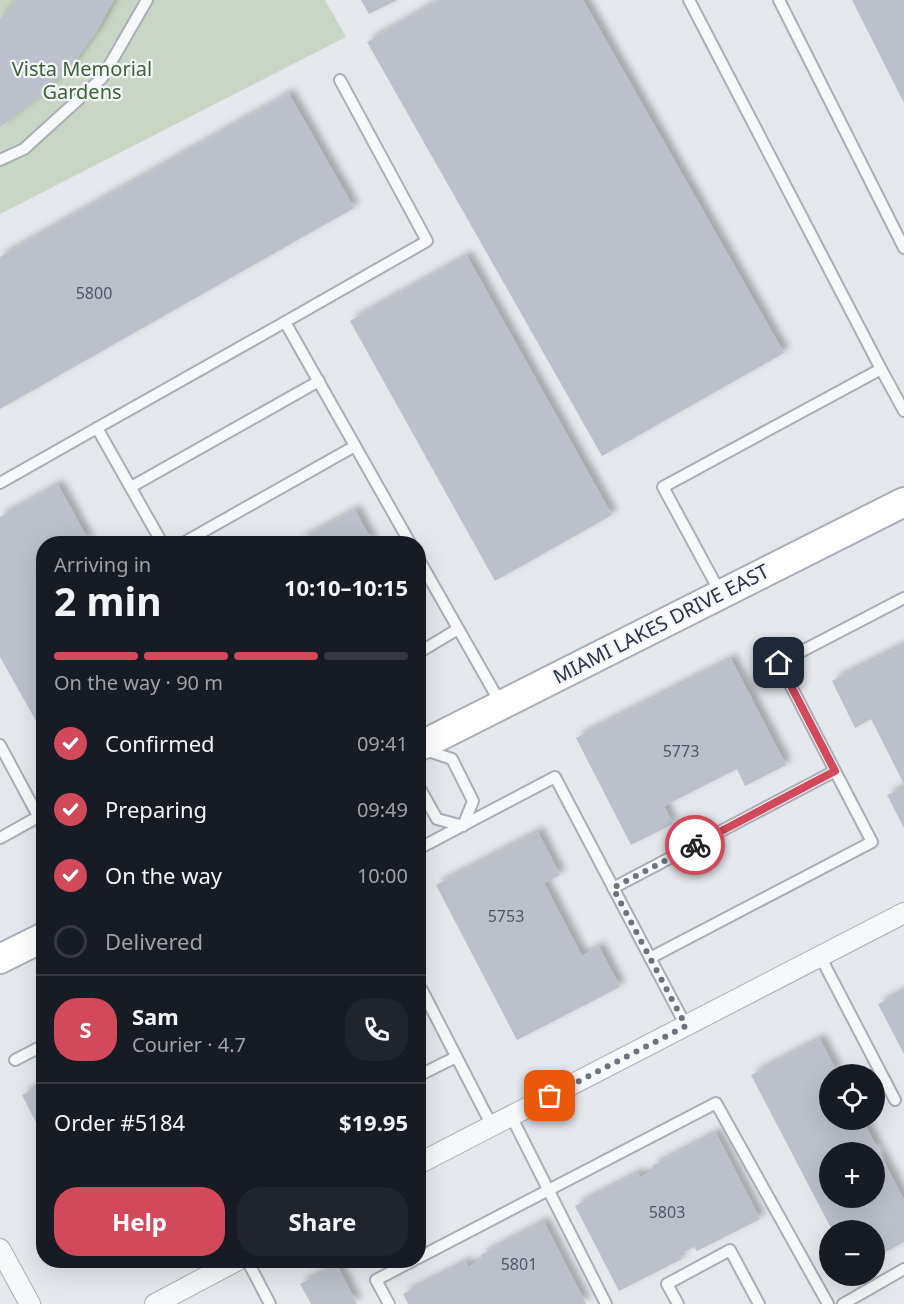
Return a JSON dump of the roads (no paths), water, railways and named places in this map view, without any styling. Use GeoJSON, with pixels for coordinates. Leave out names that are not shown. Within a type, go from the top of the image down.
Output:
{"type":"FeatureCollection","features":[{"type":"Feature","properties":{"kind":"main road","name":"MIAMI LAKES DRIVE EAST"},"geometry":{"type":"LineString","coordinates":[[426,743],[904,502]]}},
{"type":"Feature","properties":{"kind":"main road"},"geometry":{"type":"LineString","coordinates":[[0,959],[36,941]]}},
{"type":"Feature","properties":{"kind":"street"},"geometry":{"type":"LineString","coordinates":[[426,1160],[904,913]]}},
{"type":"Feature","properties":{"kind":"street"},"geometry":{"type":"LineString","coordinates":[[0,1249],[30,1304]]}},
{"type":"Feature","properties":{"kind":"street"},"geometry":{"type":"LineString","coordinates":[[155,1304],[223,1268]]}},
{"type":"Feature","properties":{"kind":"lane"},"geometry":{"type":"LineString","coordinates":[[0,160],[24,149],[102,78],[147,0]]}},
{"type":"Feature","properties":{"kind":"lane"},"geometry":{"type":"LineString","coordinates":[[689,0],[904,411]]}},
{"type":"Feature","properties":{"kind":"lane"},"geometry":{"type":"LineString","coordinates":[[778,0],[904,248]]}},
{"type":"Feature","properties":{"kind":"lane"},"geometry":{"type":"LineString","coordinates":[[0,483],[427,240],[340,80]]}},
{"type":"Feature","properties":{"kind":"lane"},"geometry":{"type":"LineString","coordinates":[[285,322],[406,536]]}},
{"type":"Feature","properties":{"kind":"lane"},"geometry":{"type":"LineString","coordinates":[[721,594],[663,487],[881,369]]}},
{"type":"Feature","properties":{"kind":"lane"},"geometry":{"type":"LineString","coordinates":[[131,487],[318,381]]}},
{"type":"Feature","properties":{"kind":"lane"},"geometry":{"type":"LineString","coordinates":[[97,428],[158,536]]}},
{"type":"Feature","properties":{"kind":"lane"},"geometry":{"type":"LineString","coordinates":[[195,536],[355,446]]}},
{"type":"Feature","properties":{"kind":"lane"},"geometry":{"type":"LineString","coordinates":[[426,572],[502,705]]}},
{"type":"Feature","properties":{"kind":"lane"},"geometry":{"type":"LineString","coordinates":[[650,958],[872,842],[779,663],[904,598]]}},
{"type":"Feature","properties":{"kind":"lane"},"geometry":{"type":"LineString","coordinates":[[426,648],[458,629]]}},
{"type":"Feature","properties":{"kind":"lane"},"geometry":{"type":"LineString","coordinates":[[0,745],[36,813]]}},
{"type":"Feature","properties":{"kind":"lane"},"geometry":{"type":"LineString","coordinates":[[426,750],[452,759],[473,801],[464,826]]}},
{"type":"Feature","properties":{"kind":"lane"},"geometry":{"type":"LineString","coordinates":[[613,888],[835,771]]}},
{"type":"Feature","properties":{"kind":"lane"},"geometry":{"type":"LineString","coordinates":[[426,845],[555,777],[686,1026]]}},
{"type":"Feature","properties":{"kind":"lane"},"geometry":{"type":"LineString","coordinates":[[426,799],[437,819],[464,826]]}},
{"type":"Feature","properties":{"kind":"lane"},"geometry":{"type":"LineString","coordinates":[[0,838],[36,824]]}},
{"type":"Feature","properties":{"kind":"lane"},"geometry":{"type":"LineString","coordinates":[[820,956],[895,1100]]}},
{"type":"Feature","properties":{"kind":"lane"},"geometry":{"type":"LineString","coordinates":[[426,1000],[492,1126]]}},
{"type":"Feature","properties":{"kind":"lane"},"geometry":{"type":"LineString","coordinates":[[15,1060],[36,1049]]}},
{"type":"Feature","properties":{"kind":"lane"},"geometry":{"type":"LineString","coordinates":[[426,1072],[456,1057]]}},
{"type":"Feature","properties":{"kind":"lane"},"geometry":{"type":"LineString","coordinates":[[426,1254],[716,1103],[828,1304]]}},
{"type":"Feature","properties":{"kind":"lane"},"geometry":{"type":"LineString","coordinates":[[511,1116],[606,1304]]}},
{"type":"Feature","properties":{"kind":"lane"},"geometry":{"type":"LineString","coordinates":[[678,1304],[667,1284],[730,1250],[759,1304]]}},
{"type":"Feature","properties":{"kind":"lane"},"geometry":{"type":"LineString","coordinates":[[251,1268],[270,1304]]}},
{"type":"Feature","properties":{"kind":"lane"},"geometry":{"type":"LineString","coordinates":[[389,1304],[376,1280],[399,1268]]}},
{"type":"Feature","properties":{"kind":"lane"},"geometry":{"type":"LineString","coordinates":[[843,1304],[904,1269]]}},
{"type":"Feature","properties":{"kind":"park label","name":"Vista Memorial Gardens"},"geometry":{"type":"Point","coordinates":[82,80]}}]}
